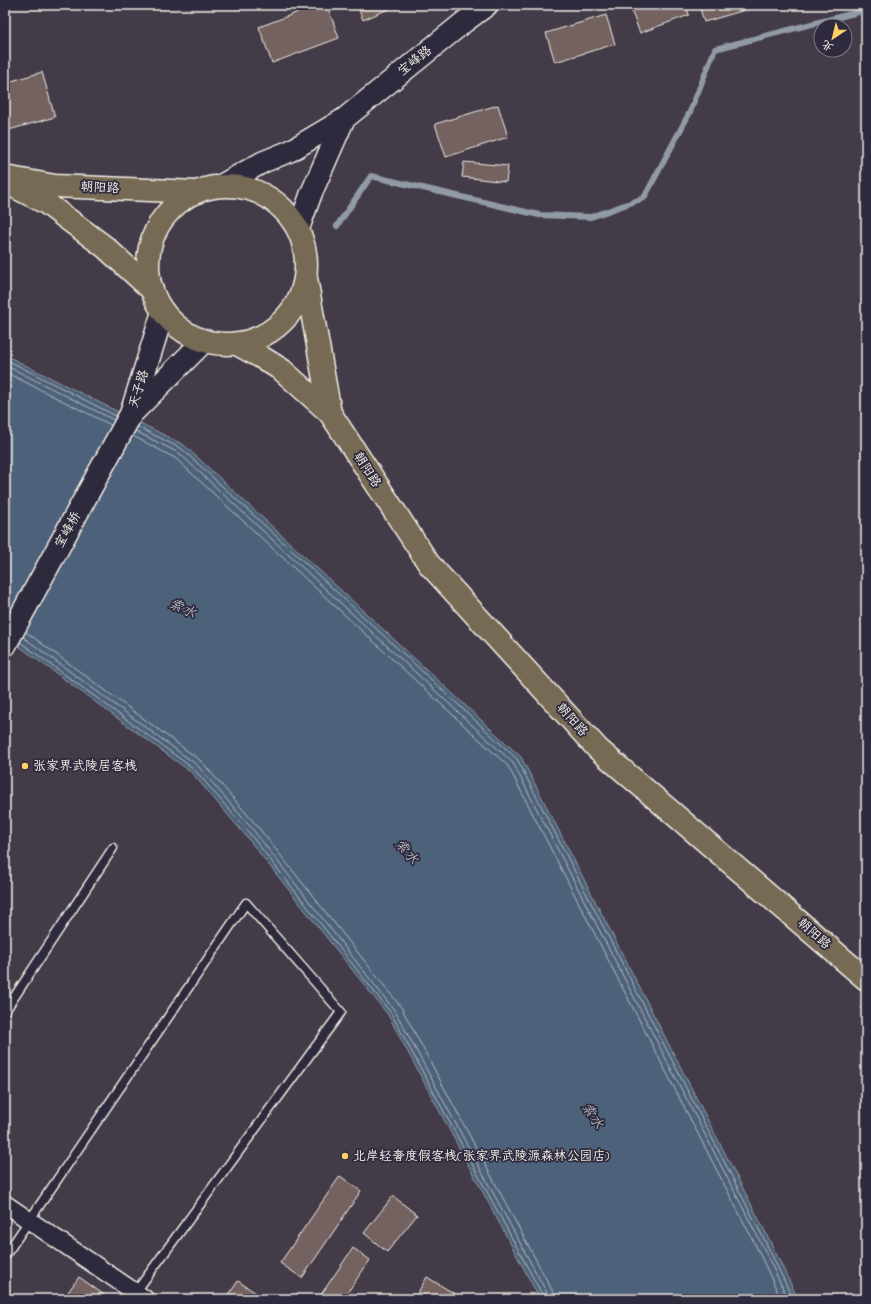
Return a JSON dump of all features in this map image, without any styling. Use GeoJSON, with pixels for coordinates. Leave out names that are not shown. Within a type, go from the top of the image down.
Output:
{"type":"FeatureCollection","features":[{"type":"Feature","properties":{"kind":"highway","name":"朝阳路"},"geometry":{"type":"LineString","coordinates":[[5,176],[55,186],[197,192]]}},
{"type":"Feature","properties":{"kind":"highway"},"geometry":{"type":"LineString","coordinates":[[5,182],[46,202],[105,247],[152,290]]}},
{"type":"Feature","properties":{"kind":"highway","name":"宝峰路"},"geometry":{"type":"LineString","coordinates":[[220,186],[243,188],[265,196],[283,210],[298,230],[305,251],[306,274],[300,294],[290,313],[276,328],[258,338],[237,344],[220,344],[204,341],[181,330],[163,312],[152,290],[147,267],[150,243],[161,222],[176,204],[197,192],[220,186]]}},
{"type":"Feature","properties":{"kind":"highway","name":"朝阳路"},"geometry":{"type":"LineString","coordinates":[[306,274],[330,413]]}},
{"type":"Feature","properties":{"kind":"highway","name":"朝阳路"},"geometry":{"type":"LineString","coordinates":[[237,344],[282,370],[330,413],[429,564],[598,749],[866,979]]}},
{"type":"Feature","properties":{"kind":"main road","name":"天子路"},"geometry":{"type":"LineString","coordinates":[[131,414],[163,312]]}},
{"type":"Feature","properties":{"kind":"main road","name":"天子路"},"geometry":{"type":"LineString","coordinates":[[131,414],[204,341]]}},
{"type":"Feature","properties":{"kind":"main road","name":"宝峰桥"},"geometry":{"type":"LineString","coordinates":[[5,646],[131,414]]}},
{"type":"Feature","properties":{"kind":"street","name":"宝峰路"},"geometry":{"type":"LineString","coordinates":[[220,186],[263,162],[290,151],[344,119],[464,22],[488,5]]}},
{"type":"Feature","properties":{"kind":"street","name":"宝峰路"},"geometry":{"type":"LineString","coordinates":[[298,230],[311,194],[344,119]]}},
{"type":"Feature","properties":{"kind":"street"},"geometry":{"type":"LineString","coordinates":[[5,1204],[137,1297]]}},
{"type":"Feature","properties":{"kind":"lane"},"geometry":{"type":"LineString","coordinates":[[5,1011],[113,848]]}},
{"type":"Feature","properties":{"kind":"lane"},"geometry":{"type":"LineString","coordinates":[[5,1256],[246,903],[341,1012],[137,1297]]}},
{"type":"Feature","properties":{"kind":"water","name":"索水"},"geometry":{"type":"Polygon","coordinates":[[[5,355],[184,445],[521,757],[770,1241],[798,1299],[540,1299],[388,1015],[246,836],[191,772],[5,636],[5,355]]]}},
{"type":"Feature","properties":{"kind":"building"},"geometry":{"type":"Polygon","coordinates":[[[317,5],[327,5],[339,38],[272,63],[259,27],[317,5]]]}},
{"type":"Feature","properties":{"kind":"building"},"geometry":{"type":"Polygon","coordinates":[[[357,5],[393,5],[393,7],[363,20],[357,5]]]}},
{"type":"Feature","properties":{"kind":"building"},"geometry":{"type":"Polygon","coordinates":[[[644,5],[686,5],[689,15],[640,33],[631,10],[644,5]]]}},
{"type":"Feature","properties":{"kind":"building"},"geometry":{"type":"Polygon","coordinates":[[[699,5],[751,5],[752,8],[704,22],[699,5]]]}},
{"type":"Feature","properties":{"kind":"building"},"geometry":{"type":"Polygon","coordinates":[[[606,15],[615,44],[555,62],[546,33],[606,15]]]}},
{"type":"Feature","properties":{"kind":"building"},"geometry":{"type":"Polygon","coordinates":[[[42,72],[55,117],[5,131],[5,83],[42,72]]]}},
{"type":"Feature","properties":{"kind":"building"},"geometry":{"type":"Polygon","coordinates":[[[498,105],[508,137],[446,157],[435,124],[498,105]]]}},
{"type":"Feature","properties":{"kind":"building"},"geometry":{"type":"Polygon","coordinates":[[[464,162],[508,166],[506,182],[462,177],[464,162]]]}},
{"type":"Feature","properties":{"kind":"building"},"geometry":{"type":"Polygon","coordinates":[[[340,1176],[361,1191],[302,1278],[280,1263],[340,1176]]]}},
{"type":"Feature","properties":{"kind":"building"},"geometry":{"type":"Polygon","coordinates":[[[393,1196],[417,1215],[387,1252],[364,1233],[393,1196]]]}},
{"type":"Feature","properties":{"kind":"building"},"geometry":{"type":"Polygon","coordinates":[[[353,1248],[370,1260],[343,1299],[318,1299],[353,1248]]]}},
{"type":"Feature","properties":{"kind":"building"},"geometry":{"type":"Polygon","coordinates":[[[79,1277],[110,1299],[63,1299],[79,1277]]]}},
{"type":"Feature","properties":{"kind":"building"},"geometry":{"type":"Polygon","coordinates":[[[427,1277],[463,1299],[414,1299],[427,1277]]]}},
{"type":"Feature","properties":{"kind":"building"},"geometry":{"type":"Polygon","coordinates":[[[238,1281],[265,1299],[226,1299],[238,1281]]]}},
{"type":"Feature","properties":{"kind":"waterway"},"geometry":{"type":"LineString","coordinates":[[337,226],[371,176],[539,215],[591,217],[644,198],[690,112],[715,49],[866,10]]}},
{"type":"Feature","properties":{"kind":"place","name":"张家界武陵居客栈"},"geometry":{"type":"Point","coordinates":[25,766]}},
{"type":"Feature","properties":{"kind":"place","name":"北岸轻奢度假客栈(张家界武陵源森林公园店)"},"geometry":{"type":"Point","coordinates":[345,1156]}}]}
